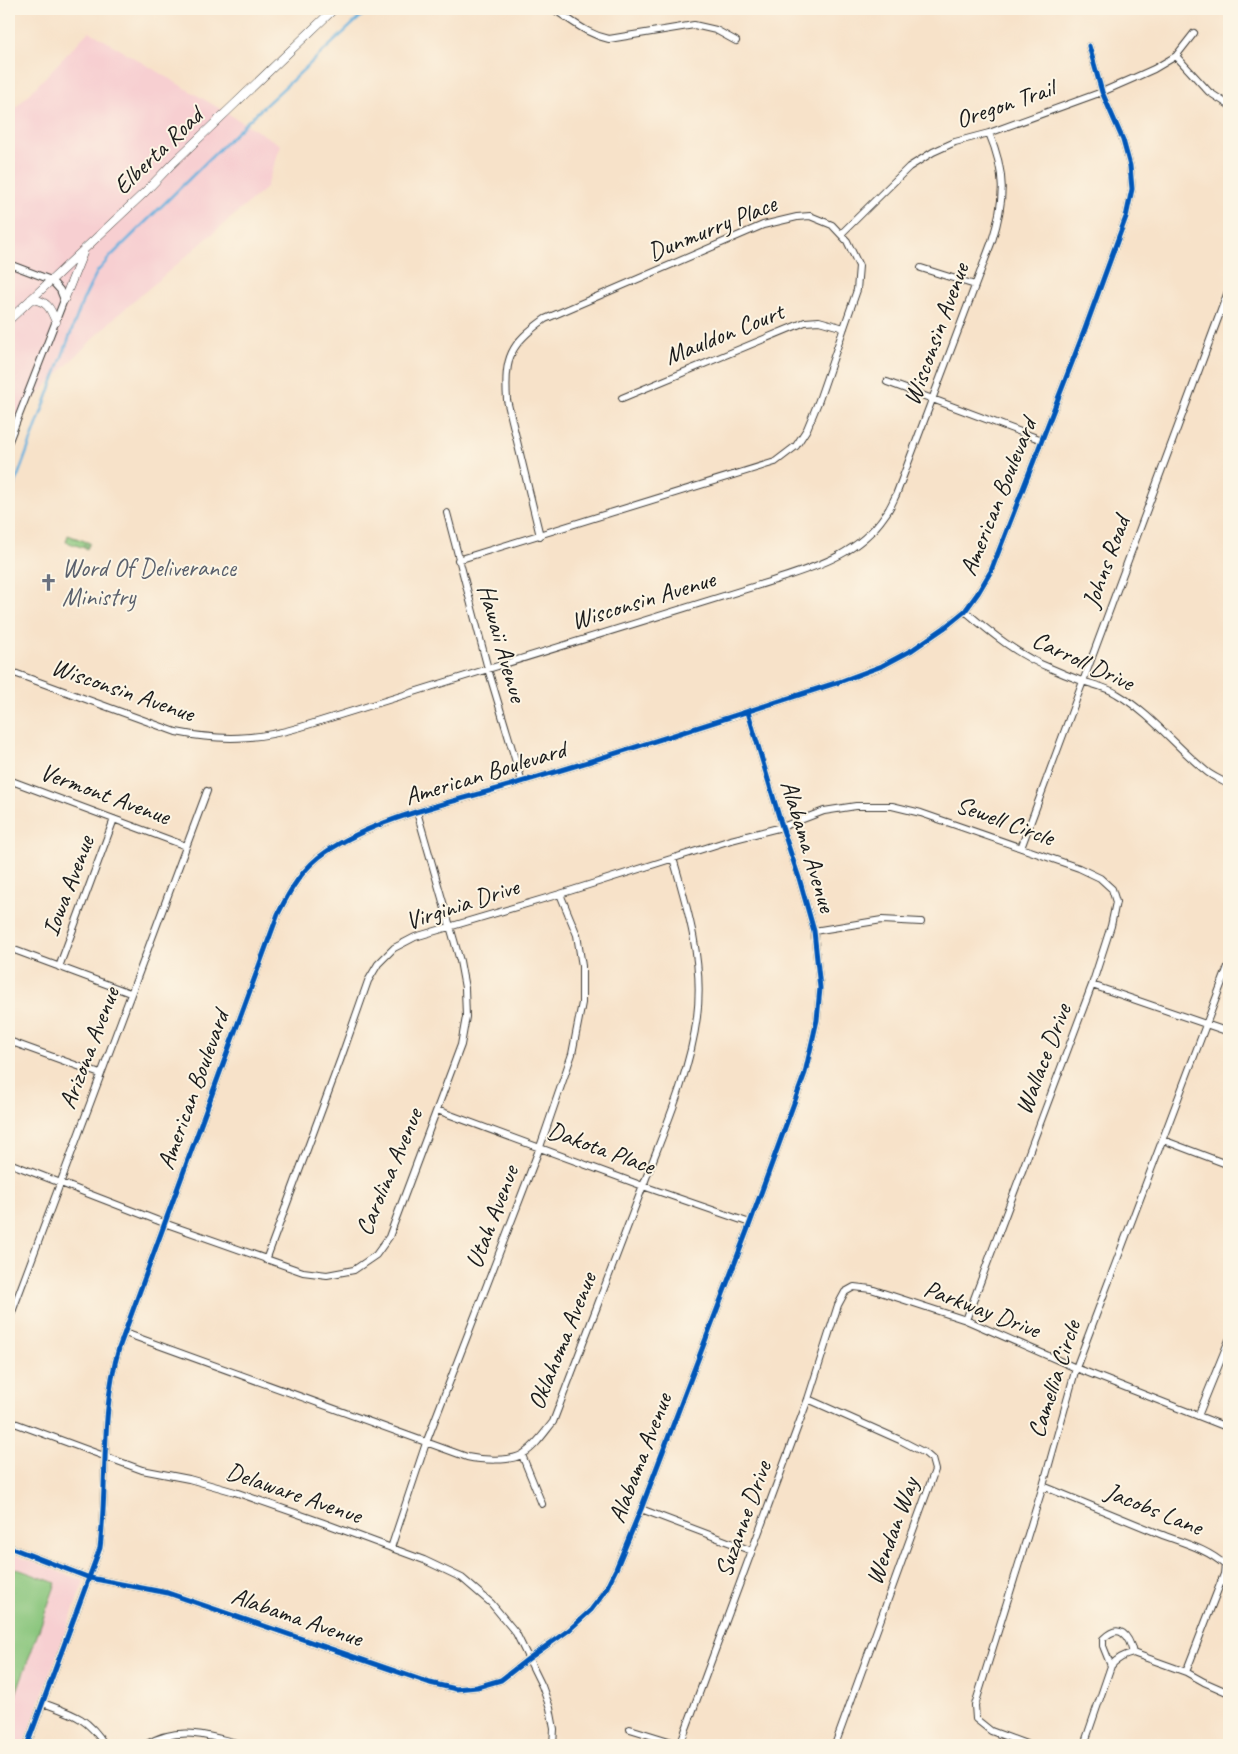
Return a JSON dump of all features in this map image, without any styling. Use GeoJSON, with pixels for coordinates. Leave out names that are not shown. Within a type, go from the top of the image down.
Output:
{"type":"FeatureCollection","features":[{"type":"Feature","properties":{"kind":"street","name":"Elberta Road"},"geometry":{"type":"LineString","coordinates":[[9,320],[334,9]]}},
{"type":"Feature","properties":{"kind":"street"},"geometry":{"type":"LineString","coordinates":[[553,9],[585,31],[609,40],[694,25],[706,26],[716,30],[736,42]]}},
{"type":"Feature","properties":{"kind":"street","name":"Oregon Trail"},"geometry":{"type":"LineString","coordinates":[[841,234],[909,168],[933,152],[955,142],[1102,92],[1154,69],[1176,56],[1194,33]]}},
{"type":"Feature","properties":{"kind":"street","name":"American Boulevard"},"geometry":{"type":"LineString","coordinates":[[27,1745],[100,1548],[104,1510],[107,1407],[113,1368],[164,1223],[278,914],[290,890],[305,869],[324,853],[347,839],[417,812],[522,782],[839,682],[882,666],[912,650],[965,611],[991,571],[1126,217],[1132,189],[1130,166],[1123,140],[1102,92],[1089,46]]}},
{"type":"Feature","properties":{"kind":"street"},"geometry":{"type":"LineString","coordinates":[[1176,56],[1209,92],[1229,106]]}},
{"type":"Feature","properties":{"kind":"street","name":"Wisconsin Avenue"},"geometry":{"type":"LineString","coordinates":[[9,671],[176,732],[200,737],[245,738],[284,732],[488,670],[837,558],[858,543],[886,515],[896,494],[995,233],[1000,217],[1003,192],[995,146],[989,132]]}},
{"type":"Feature","properties":{"kind":"street","name":"Dunmurry Place"},"geometry":{"type":"LineString","coordinates":[[458,560],[540,536],[775,462],[786,455],[796,446],[807,429],[858,290],[859,266],[847,241],[832,225],[810,216],[797,217],[763,226],[545,319],[518,340],[510,358],[506,377],[508,400],[540,536]]}},
{"type":"Feature","properties":{"kind":"street"},"geometry":{"type":"LineString","coordinates":[[9,442],[84,250]]}},
{"type":"Feature","properties":{"kind":"street"},"geometry":{"type":"LineString","coordinates":[[9,264],[51,280],[60,290],[64,300]]}},
{"type":"Feature","properties":{"kind":"street"},"geometry":{"type":"LineString","coordinates":[[921,268],[975,285]]}},
{"type":"Feature","properties":{"kind":"street","name":"Johns Road"},"geometry":{"type":"LineString","coordinates":[[1021,848],[1229,289]]}},
{"type":"Feature","properties":{"kind":"street"},"geometry":{"type":"LineString","coordinates":[[30,299],[40,300],[46,304],[51,309],[56,322]]}},
{"type":"Feature","properties":{"kind":"street","name":"Mauldon Court"},"geometry":{"type":"LineString","coordinates":[[622,398],[805,322],[819,321],[844,328]]}},
{"type":"Feature","properties":{"kind":"street"},"geometry":{"type":"LineString","coordinates":[[887,382],[1042,440]]}},
{"type":"Feature","properties":{"kind":"street","name":"Hawaii Avenue"},"geometry":{"type":"LineString","coordinates":[[447,513],[488,670],[522,782]]}},
{"type":"Feature","properties":{"kind":"street","name":"Carroll Drive"},"geometry":{"type":"LineString","coordinates":[[965,611],[1017,652],[1048,668],[1099,685],[1118,694],[1152,720],[1208,773],[1229,785]]}},
{"type":"Feature","properties":{"kind":"street","name":"Alabama Avenue"},"geometry":{"type":"LineString","coordinates":[[9,1548],[90,1578],[168,1593],[430,1683],[456,1690],[477,1688],[501,1680],[569,1630],[591,1610],[604,1593],[616,1569],[641,1509],[805,1073],[817,1020],[820,988],[814,932],[748,712]]}},
{"type":"Feature","properties":{"kind":"street","name":"Vermont Avenue"},"geometry":{"type":"LineString","coordinates":[[9,780],[186,846]]}},
{"type":"Feature","properties":{"kind":"street","name":"Arizona Avenue"},"geometry":{"type":"LineString","coordinates":[[9,1320],[208,790]]}},
{"type":"Feature","properties":{"kind":"street","name":"Sewell Circle"},"geometry":{"type":"LineString","coordinates":[[782,827],[824,811],[856,806],[892,806],[929,815],[1086,871],[1100,878],[1112,889],[1116,902],[1111,926],[1092,985]]}},
{"type":"Feature","properties":{"kind":"street","name":"Carolina Avenue"},"geometry":{"type":"LineString","coordinates":[[9,1163],[164,1223],[303,1272],[327,1276],[354,1270],[376,1255],[388,1237],[437,1110],[461,1045],[466,1017],[465,988],[460,961],[417,812]]}},
{"type":"Feature","properties":{"kind":"street","name":"Iowa Avenue"},"geometry":{"type":"LineString","coordinates":[[59,967],[114,819]]}},
{"type":"Feature","properties":{"kind":"street","name":"Virginia Drive"},"geometry":{"type":"LineString","coordinates":[[266,1260],[368,981],[378,964],[394,948],[415,937],[673,858],[782,827]]}},
{"type":"Feature","properties":{"kind":"street","name":"Oklahoma Avenue"},"geometry":{"type":"LineString","coordinates":[[522,1455],[540,1439],[553,1422],[688,1063],[698,1017],[697,959],[691,920],[673,858]]}},
{"type":"Feature","properties":{"kind":"street","name":"Utah Avenue"},"geometry":{"type":"LineString","coordinates":[[391,1548],[426,1443],[540,1147],[572,1054],[582,1003],[582,966],[577,935],[560,894]]}},
{"type":"Feature","properties":{"kind":"street"},"geometry":{"type":"LineString","coordinates":[[814,932],[882,920],[921,922]]}},
{"type":"Feature","properties":{"kind":"street"},"geometry":{"type":"LineString","coordinates":[[9,948],[130,994]]}},
{"type":"Feature","properties":{"kind":"street"},"geometry":{"type":"LineString","coordinates":[[1229,964],[1207,1024],[1229,1032]]}},
{"type":"Feature","properties":{"kind":"street","name":"Wallace Drive"},"geometry":{"type":"LineString","coordinates":[[966,1320],[1092,985],[1207,1024]]}},
{"type":"Feature","properties":{"kind":"street","name":"Camellia Circle"},"geometry":{"type":"LineString","coordinates":[[1029,1745],[991,1731],[976,1719],[975,1705],[1043,1486],[1076,1368],[1207,1024]]}},
{"type":"Feature","properties":{"kind":"street"},"geometry":{"type":"LineString","coordinates":[[9,1041],[100,1074]]}},
{"type":"Feature","properties":{"kind":"street","name":"Dakota Place"},"geometry":{"type":"LineString","coordinates":[[437,1110],[643,1186],[750,1223]]}},
{"type":"Feature","properties":{"kind":"street"},"geometry":{"type":"LineString","coordinates":[[1163,1140],[1229,1165]]}},
{"type":"Feature","properties":{"kind":"street","name":"Parkway Drive"},"geometry":{"type":"LineString","coordinates":[[838,1305],[845,1292],[854,1287],[871,1289],[966,1320],[1076,1368],[1229,1428]]}},
{"type":"Feature","properties":{"kind":"street","name":"Suzanne Drive"},"geometry":{"type":"LineString","coordinates":[[681,1745],[808,1399],[838,1305]]}},
{"type":"Feature","properties":{"kind":"street"},"geometry":{"type":"LineString","coordinates":[[125,1333],[467,1457],[483,1460],[522,1455],[542,1504]]}},
{"type":"Feature","properties":{"kind":"street"},"geometry":{"type":"LineString","coordinates":[[1198,1416],[1229,1340]]}},
{"type":"Feature","properties":{"kind":"street","name":"Wendan Way"},"geometry":{"type":"LineString","coordinates":[[808,1399],[925,1453],[932,1460],[935,1470],[834,1745]]}},
{"type":"Feature","properties":{"kind":"street","name":"Delaware Avenue"},"geometry":{"type":"LineString","coordinates":[[9,1421],[105,1458],[142,1470],[188,1479],[236,1492],[424,1560],[462,1578],[491,1603],[516,1633],[542,1686],[550,1708],[554,1729],[553,1745]]}},
{"type":"Feature","properties":{"kind":"street","name":"Jacobs Lane"},"geometry":{"type":"LineString","coordinates":[[1043,1486],[1203,1549],[1225,1565],[1224,1574],[1186,1672]]}},
{"type":"Feature","properties":{"kind":"street"},"geometry":{"type":"LineString","coordinates":[[641,1509],[752,1552]]}},
{"type":"Feature","properties":{"kind":"street"},"geometry":{"type":"LineString","coordinates":[[1111,1666],[1103,1646],[1103,1639],[1108,1634],[1120,1632],[1125,1634],[1130,1640],[1133,1653]]}},
{"type":"Feature","properties":{"kind":"street"},"geometry":{"type":"LineString","coordinates":[[1084,1745],[1111,1666],[1121,1657],[1133,1653],[1186,1672],[1229,1693]]}},
{"type":"Feature","properties":{"kind":"street"},"geometry":{"type":"LineString","coordinates":[[43,1703],[80,1717],[98,1734],[105,1745]]}},
{"type":"Feature","properties":{"kind":"street"},"geometry":{"type":"LineString","coordinates":[[630,1728],[681,1745]]}},
{"type":"Feature","properties":{"kind":"street"},"geometry":{"type":"LineString","coordinates":[[144,1745],[154,1739],[177,1734],[206,1734],[243,1745]]}},
{"type":"Feature","properties":{"kind":"shaded area"},"geometry":{"type":"Polygon","coordinates":[[[89,31],[281,145],[266,188],[113,319],[9,423],[9,115],[89,31]]]}},
{"type":"Feature","properties":{"kind":"shaded area"},"geometry":{"type":"Polygon","coordinates":[[[9,1553],[84,1581],[24,1745],[9,1745],[9,1553]]]}},
{"type":"Feature","properties":{"kind":"green space"},"geometry":{"type":"Polygon","coordinates":[[[68,535],[90,543],[87,549],[66,542],[68,535]]]}},
{"type":"Feature","properties":{"kind":"green space"},"geometry":{"type":"Polygon","coordinates":[[[9,1566],[56,1583],[13,1702],[9,1701],[9,1566]]]}},
{"type":"Feature","properties":{"kind":"waterway"},"geometry":{"type":"LineString","coordinates":[[9,500],[83,300],[97,272],[246,123],[369,9]]}},
{"type":"Feature","properties":{"kind":"cycle path"},"geometry":{"type":"LineString","coordinates":[[27,1745],[100,1548],[109,1397],[119,1348],[278,914],[292,888],[318,858],[347,839],[370,829],[420,811],[601,758],[839,682],[882,666],[912,650],[965,611],[991,571],[1085,329],[1126,217],[1132,189],[1130,166],[1123,140],[1102,92],[1089,46]]}},
{"type":"Feature","properties":{"kind":"cycle path"},"geometry":{"type":"LineString","coordinates":[[9,1547],[90,1578],[168,1593],[430,1683],[456,1689],[477,1687],[501,1680],[569,1630],[591,1610],[604,1593],[616,1569],[641,1509],[805,1073],[817,1020],[820,988],[814,931],[748,712]]}},
{"type":"Feature","properties":{"kind":"place","name":"Word Of Deliverance Ministry"},"geometry":{"type":"Point","coordinates":[48,582]}}]}
